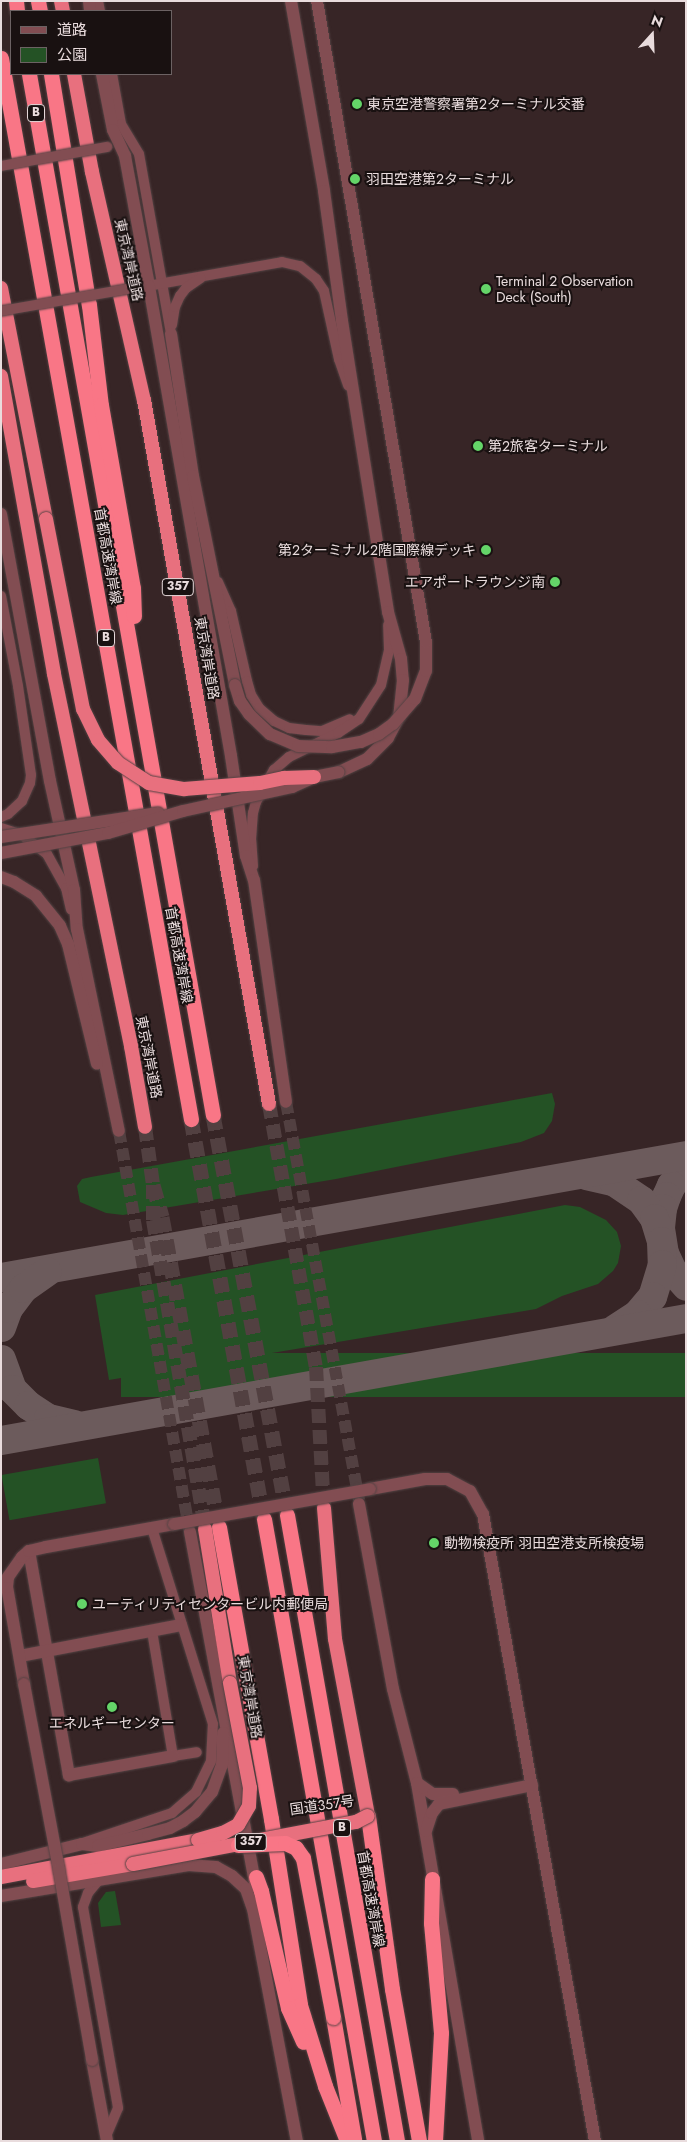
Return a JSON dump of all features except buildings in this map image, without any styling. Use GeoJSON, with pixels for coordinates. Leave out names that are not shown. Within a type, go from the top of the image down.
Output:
{"type":"FeatureCollection","features":[{"type":"Feature","properties":{"kind":"highway","name":"首都高速湾岸線"},"geometry":{"type":"LineString","coordinates":[[1,58],[191,1119]]}},
{"type":"Feature","properties":{"kind":"highway","name":"首都高速湾岸線"},"geometry":{"type":"LineString","coordinates":[[29,75],[213,1115]]}},
{"type":"Feature","properties":{"kind":"highway"},"geometry":{"type":"LineString","coordinates":[[51,75],[89,305],[101,405],[133,588],[136,673]]}},
{"type":"Feature","properties":{"kind":"highway","name":"東京湾岸道路"},"geometry":{"type":"LineString","coordinates":[[74,75],[92,172],[144,400],[270,1104]]}},
{"type":"Feature","properties":{"kind":"highway"},"geometry":{"type":"LineString","coordinates":[[1,110],[5,126],[19,157]]}},
{"type":"Feature","properties":{"kind":"highway"},"geometry":{"type":"LineString","coordinates":[[1,288],[84,709],[98,740],[118,763],[149,782],[184,790],[260,783],[284,778],[314,777]]}},
{"type":"Feature","properties":{"kind":"highway","name":"東京湾岸道路"},"geometry":{"type":"LineString","coordinates":[[1,376],[54,674],[131,1046],[145,1127]]}},
{"type":"Feature","properties":{"kind":"highway"},"geometry":{"type":"LineString","coordinates":[[324,1508],[335,1639],[368,1816],[384,1939],[419,2141]]}},
{"type":"Feature","properties":{"kind":"highway","name":"首都高速湾岸線"},"geometry":{"type":"LineString","coordinates":[[287,1515],[397,2141]]}},
{"type":"Feature","properties":{"kind":"highway","name":"B"},"geometry":{"type":"LineString","coordinates":[[264,1519],[374,2141]]}},
{"type":"Feature","properties":{"kind":"highway"},"geometry":{"type":"LineString","coordinates":[[212,1528],[271,1819],[300,2005],[325,2086],[347,2141]]}},
{"type":"Feature","properties":{"kind":"highway","name":"東京湾岸道路"},"geometry":{"type":"LineString","coordinates":[[198,1840],[224,1833],[238,1825],[249,1806],[250,1788],[230,1683],[212,1528]]}},
{"type":"Feature","properties":{"kind":"highway","name":"国道357号"},"geometry":{"type":"LineString","coordinates":[[1,1886],[132,1858],[198,1840],[224,1838],[354,1814],[368,1816]]}},
{"type":"Feature","properties":{"kind":"highway","name":"国道357号"},"geometry":{"type":"LineString","coordinates":[[1,1877],[238,1845],[356,1822],[368,1816]]}},
{"type":"Feature","properties":{"kind":"highway"},"geometry":{"type":"LineString","coordinates":[[238,1845],[286,1843],[296,1848],[303,1858],[354,2141]]}},
{"type":"Feature","properties":{"kind":"highway"},"geometry":{"type":"LineString","coordinates":[[256,1877],[261,1891],[288,2008],[312,2065],[325,2086]]}},
{"type":"Feature","properties":{"kind":"highway"},"geometry":{"type":"LineString","coordinates":[[432,1879],[431,1923],[441,2033],[435,2141]]}},
{"type":"Feature","properties":{"kind":"street"},"geometry":{"type":"LineString","coordinates":[[1,853],[108,833],[183,811],[292,786],[314,777],[339,772],[367,759],[379,748],[388,738],[399,717],[402,697],[401,659],[388,612],[324,191],[291,1]]}},
{"type":"Feature","properties":{"kind":"street"},"geometry":{"type":"LineString","coordinates":[[112,75],[121,124],[139,154],[149,286],[171,334],[193,476],[215,577],[235,685],[240,701],[248,714],[270,734],[298,746],[332,747],[361,742],[379,734],[393,724],[415,699],[426,670],[426,642],[317,1]]}},
{"type":"Feature","properties":{"kind":"street"},"geometry":{"type":"LineString","coordinates":[[102,75],[113,130],[122,145],[149,286],[231,756],[246,856],[254,880]]}},
{"type":"Feature","properties":{"kind":"street"},"geometry":{"type":"LineString","coordinates":[[1,166],[122,145]]}},
{"type":"Feature","properties":{"kind":"street"},"geometry":{"type":"LineString","coordinates":[[1,311],[282,262],[300,266],[309,272],[324,291],[339,359],[356,405]]}},
{"type":"Feature","properties":{"kind":"street"},"geometry":{"type":"LineString","coordinates":[[171,334],[175,307],[180,296],[186,288],[206,275]]}},
{"type":"Feature","properties":{"kind":"street"},"geometry":{"type":"LineString","coordinates":[[1,514],[50,781],[74,890],[77,930]]}},
{"type":"Feature","properties":{"kind":"street"},"geometry":{"type":"LineString","coordinates":[[215,577],[231,611],[251,695],[259,708],[274,721],[289,728],[322,731],[348,721],[367,707]]}},
{"type":"Feature","properties":{"kind":"street"},"geometry":{"type":"LineString","coordinates":[[1,596],[18,686],[31,775],[22,801],[8,814],[1,817]]}},
{"type":"Feature","properties":{"kind":"street"},"geometry":{"type":"LineString","coordinates":[[286,1102],[254,880],[251,840],[253,813],[256,802],[274,770],[289,757],[350,727],[359,719],[381,685],[387,666],[388,612]]}},
{"type":"Feature","properties":{"kind":"street"},"geometry":{"type":"LineString","coordinates":[[1,837],[104,820],[183,811]]}},
{"type":"Feature","properties":{"kind":"street"},"geometry":{"type":"LineString","coordinates":[[1,828],[22,835],[47,854],[66,888],[77,930],[119,1131]]}},
{"type":"Feature","properties":{"kind":"street"},"geometry":{"type":"LineString","coordinates":[[1,876],[36,896],[60,926],[68,944],[97,1062],[115,1116]]}},
{"type":"Feature","properties":{"kind":"street"},"geometry":{"type":"LineString","coordinates":[[106,2138],[24,1684],[8,1577],[14,1566],[29,1552],[174,1524],[437,1478],[447,1479],[464,1486],[476,1498],[485,1523],[595,2141]]}},
{"type":"Feature","properties":{"kind":"street"},"geometry":{"type":"LineString","coordinates":[[359,1504],[393,1689],[417,1784],[478,2141]]}},
{"type":"Feature","properties":{"kind":"street"},"geometry":{"type":"LineString","coordinates":[[1,1864],[82,1844],[172,1813],[196,1792],[204,1779],[211,1762],[214,1724],[181,1625],[152,1528]]}},
{"type":"Feature","properties":{"kind":"street"},"geometry":{"type":"LineString","coordinates":[[190,1532],[223,1713],[229,1733],[256,1877],[266,1966]]}},
{"type":"Feature","properties":{"kind":"street"},"geometry":{"type":"LineString","coordinates":[[29,1552],[69,1775],[197,1752]]}},
{"type":"Feature","properties":{"kind":"street"},"geometry":{"type":"LineString","coordinates":[[20,1656],[181,1625]]}},
{"type":"Feature","properties":{"kind":"street"},"geometry":{"type":"LineString","coordinates":[[152,1630],[173,1756]]}},
{"type":"Feature","properties":{"kind":"street"},"geometry":{"type":"LineString","coordinates":[[82,1844],[98,1846],[156,1832],[170,1828],[195,1812],[212,1792],[220,1772],[223,1752],[223,1713]]}},
{"type":"Feature","properties":{"kind":"street"},"geometry":{"type":"LineString","coordinates":[[417,1784],[438,1795],[532,1782]]}},
{"type":"Feature","properties":{"kind":"street"},"geometry":{"type":"LineString","coordinates":[[425,1836],[428,1822],[439,1804],[532,1782]]}},
{"type":"Feature","properties":{"kind":"street"},"geometry":{"type":"LineString","coordinates":[[1,1896],[188,1865],[208,1865],[225,1871],[241,1883],[250,1897],[266,1966],[297,2141]]}},
{"type":"Feature","properties":{"kind":"street"},"geometry":{"type":"LineString","coordinates":[[98,1881],[88,1893],[83,1907],[117,2101],[116,2116],[106,2138]]}},
{"type":"Feature","properties":{"kind":"green space"},"geometry":{"type":"Polygon","coordinates":[[[552,1093],[555,1104],[552,1121],[544,1133],[521,1142],[336,1179],[123,1215],[106,1213],[80,1202],[77,1186],[82,1179],[552,1093]]]}},
{"type":"Feature","properties":{"kind":"green space"},"geometry":{"type":"Polygon","coordinates":[[[565,1205],[580,1207],[606,1220],[617,1232],[621,1246],[618,1263],[613,1271],[598,1284],[562,1296],[536,1309],[109,1380],[95,1295],[565,1205]]]}},
{"type":"Feature","properties":{"kind":"green space"},"geometry":{"type":"Polygon","coordinates":[[[121,1353],[686,1353],[686,1397],[121,1397],[121,1353]]]}},
{"type":"Feature","properties":{"kind":"green space"},"geometry":{"type":"Polygon","coordinates":[[[98,1458],[106,1503],[9,1520],[1,1475],[98,1458]]]}},
{"type":"Feature","properties":{"kind":"green space"},"geometry":{"type":"Polygon","coordinates":[[[115,1891],[121,1925],[101,1927],[98,1903],[106,1892],[115,1891]]]}},
{"type":"Feature","properties":{"kind":"taxiway"},"geometry":{"type":"LineString","coordinates":[[1,1277],[686,1155]]}},
{"type":"Feature","properties":{"kind":"taxiway"},"geometry":{"type":"LineString","coordinates":[[686,1167],[671,1185],[666,1196],[662,1208],[660,1228],[664,1253],[672,1270],[686,1286]]}},
{"type":"Feature","properties":{"kind":"taxiway"},"geometry":{"type":"LineString","coordinates":[[586,1175],[613,1181],[641,1200],[654,1218],[661,1241],[662,1264],[652,1296],[637,1314],[614,1329]]}},
{"type":"Feature","properties":{"kind":"taxiway"},"geometry":{"type":"LineString","coordinates":[[1,1327],[8,1308],[23,1288],[47,1271]]}},
{"type":"Feature","properties":{"kind":"taxiway"},"geometry":{"type":"LineString","coordinates":[[1,1440],[686,1318]]}},
{"type":"Feature","properties":{"kind":"taxiway"},"geometry":{"type":"LineString","coordinates":[[1,1359],[12,1389],[28,1405],[48,1418],[74,1424]]}},
{"type":"Feature","properties":{"kind":"tunnel"},"geometry":{"type":"LineString","coordinates":[[286,1102],[359,1500]]}},
{"type":"Feature","properties":{"kind":"tunnel"},"geometry":{"type":"LineString","coordinates":[[269,1104],[316,1367],[324,1508]]}},
{"type":"Feature","properties":{"kind":"tunnel"},"geometry":{"type":"LineString","coordinates":[[213,1115],[287,1515]]}},
{"type":"Feature","properties":{"kind":"tunnel"},"geometry":{"type":"LineString","coordinates":[[191,1119],[264,1519]]}},
{"type":"Feature","properties":{"kind":"tunnel"},"geometry":{"type":"LineString","coordinates":[[145,1127],[153,1185],[153,1220],[205,1529]]}},
{"type":"Feature","properties":{"kind":"tunnel"},"geometry":{"type":"LineString","coordinates":[[119,1131],[190,1532]]}},
{"type":"Feature","properties":{"kind":"tunnel"},"geometry":{"type":"LineString","coordinates":[[153,1185],[162,1217],[219,1527]]}},
{"type":"Feature","properties":{"kind":"place","name":"東京空港警察署第2ターミナル交番"},"geometry":{"type":"Point","coordinates":[357,104]}},
{"type":"Feature","properties":{"kind":"place","name":"羽田空港第2ターミナル"},"geometry":{"type":"Point","coordinates":[355,179]}},
{"type":"Feature","properties":{"kind":"place","name":"Terminal 2 Observation Deck (South)"},"geometry":{"type":"Point","coordinates":[486,289]}},
{"type":"Feature","properties":{"kind":"place","name":"第2旅客ターミナル"},"geometry":{"type":"Point","coordinates":[478,446]}},
{"type":"Feature","properties":{"kind":"place","name":"第2ターミナル2階国際線デッキ"},"geometry":{"type":"Point","coordinates":[486,550]}},
{"type":"Feature","properties":{"kind":"place","name":"エアポートラウンジ南"},"geometry":{"type":"Point","coordinates":[555,582]}},
{"type":"Feature","properties":{"kind":"place","name":"動物検疫所 羽田空港支所検疫場"},"geometry":{"type":"Point","coordinates":[434,1543]}},
{"type":"Feature","properties":{"kind":"place","name":"ユーティリティセンタービル内郵便局"},"geometry":{"type":"Point","coordinates":[82,1604]}},
{"type":"Feature","properties":{"kind":"place","name":"エネルギーセンター"},"geometry":{"type":"Point","coordinates":[112,1707]}}]}
